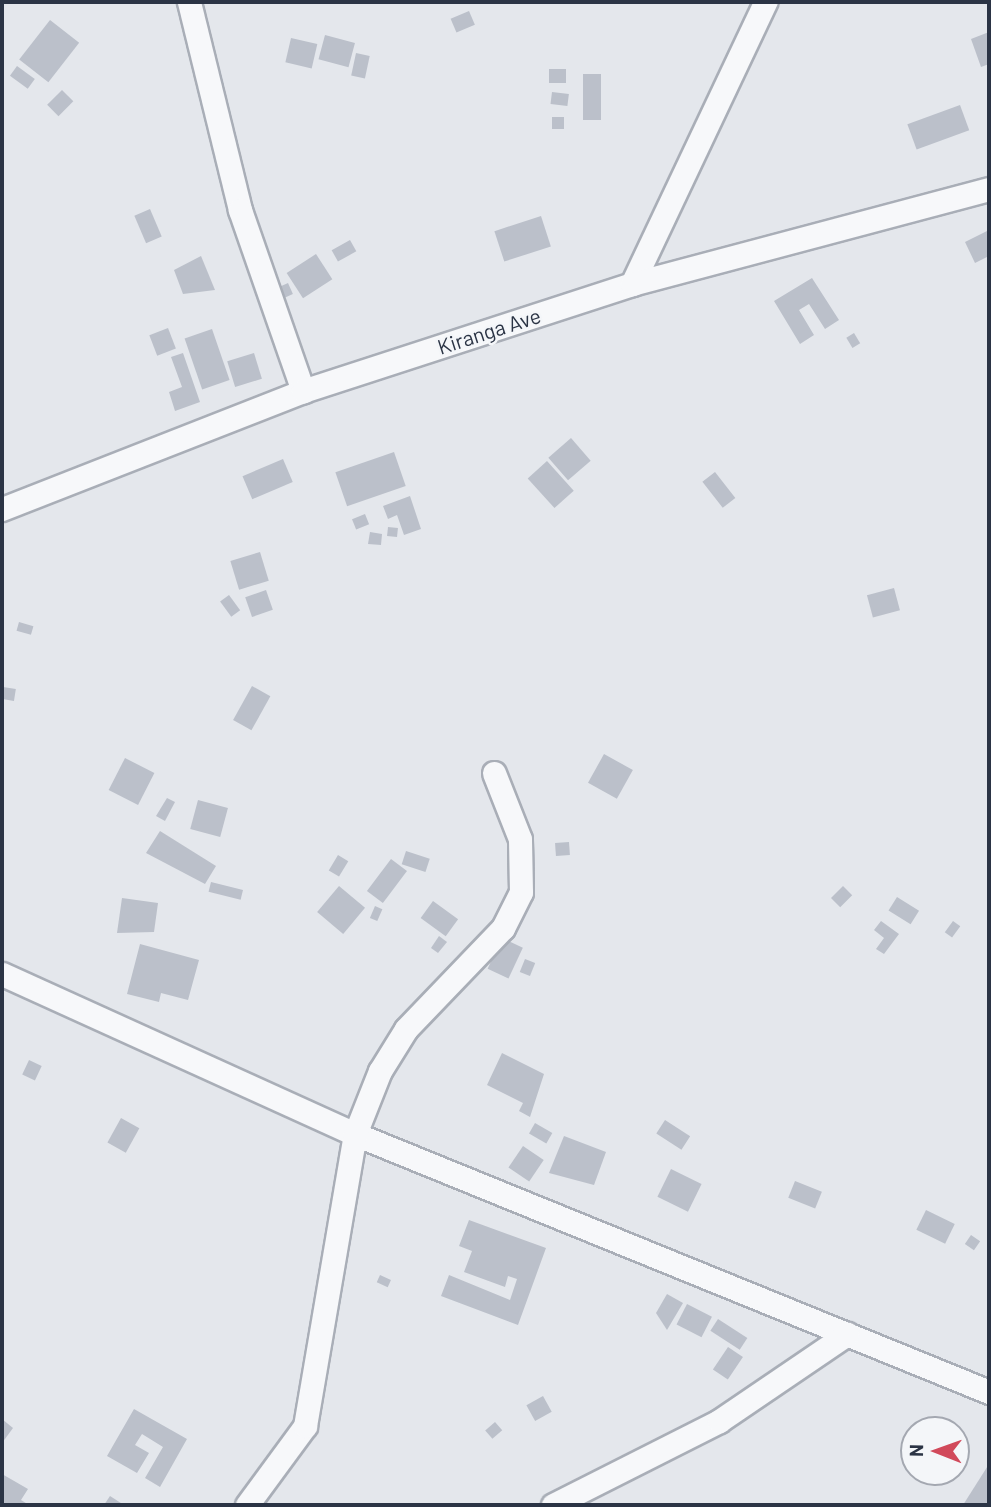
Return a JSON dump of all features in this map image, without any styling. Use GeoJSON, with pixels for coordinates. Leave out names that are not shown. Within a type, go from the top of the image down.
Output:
{"type":"FeatureCollection","features":[{"type":"Feature","properties":{"kind":"street"},"geometry":{"type":"LineString","coordinates":[[190,2],[240,210],[303,391]]}},
{"type":"Feature","properties":{"kind":"street"},"geometry":{"type":"LineString","coordinates":[[632,284],[765,2]]}},
{"type":"Feature","properties":{"kind":"street","name":"Kiranga Ave"},"geometry":{"type":"LineString","coordinates":[[2,509],[303,391],[632,284],[989,189]]}},
{"type":"Feature","properties":{"kind":"street"},"geometry":{"type":"LineString","coordinates":[[247,1505],[305,1426],[355,1134],[391,1051],[495,939],[521,892],[520,839],[494,773]]}},
{"type":"Feature","properties":{"kind":"street"},"geometry":{"type":"LineString","coordinates":[[2,974],[355,1134],[989,1392]]}},
{"type":"Feature","properties":{"kind":"street"},"geometry":{"type":"LineString","coordinates":[[553,1505],[719,1421],[847,1334]]}},
{"type":"Feature","properties":{"kind":"building"},"geometry":{"type":"Polygon","coordinates":[[[469,11],[475,25],[456,33],[451,19],[469,11]]]}},
{"type":"Feature","properties":{"kind":"building"},"geometry":{"type":"Polygon","coordinates":[[[50,20],[79,43],[48,82],[19,59],[50,20]]]}},
{"type":"Feature","properties":{"kind":"building"},"geometry":{"type":"Polygon","coordinates":[[[989,32],[989,64],[981,67],[971,39],[989,32]]]}},
{"type":"Feature","properties":{"kind":"building"},"geometry":{"type":"Polygon","coordinates":[[[325,35],[355,43],[348,67],[319,59],[325,35]]]}},
{"type":"Feature","properties":{"kind":"building"},"geometry":{"type":"Polygon","coordinates":[[[291,38],[317,44],[312,68],[285,62],[291,38]]]}},
{"type":"Feature","properties":{"kind":"building"},"geometry":{"type":"Polygon","coordinates":[[[356,53],[370,56],[365,78],[351,75],[356,53]]]}},
{"type":"Feature","properties":{"kind":"building"},"geometry":{"type":"Polygon","coordinates":[[[17,66],[35,79],[28,89],[10,76],[17,66]]]}},
{"type":"Feature","properties":{"kind":"building"},"geometry":{"type":"Polygon","coordinates":[[[549,69],[566,69],[566,83],[549,83],[549,69]]]}},
{"type":"Feature","properties":{"kind":"building"},"geometry":{"type":"Polygon","coordinates":[[[583,74],[601,74],[601,120],[583,120],[583,74]]]}},
{"type":"Feature","properties":{"kind":"building"},"geometry":{"type":"Polygon","coordinates":[[[62,90],[73,101],[58,116],[47,105],[62,90]]]}},
{"type":"Feature","properties":{"kind":"building"},"geometry":{"type":"Polygon","coordinates":[[[552,92],[569,94],[567,106],[551,104],[552,92]]]}},
{"type":"Feature","properties":{"kind":"building"},"geometry":{"type":"Polygon","coordinates":[[[960,105],[969,130],[917,150],[907,124],[960,105]]]}},
{"type":"Feature","properties":{"kind":"building"},"geometry":{"type":"Polygon","coordinates":[[[552,117],[564,117],[564,129],[552,129],[552,117]]]}},
{"type":"Feature","properties":{"kind":"building"},"geometry":{"type":"Polygon","coordinates":[[[150,209],[162,237],[146,243],[134,216],[150,209]]]}},
{"type":"Feature","properties":{"kind":"building"},"geometry":{"type":"Polygon","coordinates":[[[541,216],[551,246],[504,262],[494,231],[541,216]]]}},
{"type":"Feature","properties":{"kind":"building"},"geometry":{"type":"Polygon","coordinates":[[[989,230],[989,256],[975,263],[965,242],[989,230]]]}},
{"type":"Feature","properties":{"kind":"building"},"geometry":{"type":"Polygon","coordinates":[[[350,240],[356,251],[338,262],[332,250],[350,240]]]}},
{"type":"Feature","properties":{"kind":"building"},"geometry":{"type":"Polygon","coordinates":[[[316,254],[332,279],[303,298],[287,273],[316,254]]]}},
{"type":"Feature","properties":{"kind":"building"},"geometry":{"type":"Polygon","coordinates":[[[201,256],[215,290],[183,294],[174,270],[201,256]]]}},
{"type":"Feature","properties":{"kind":"building"},"geometry":{"type":"Polygon","coordinates":[[[812,278],[839,320],[825,329],[809,304],[799,310],[814,335],[800,344],[774,301],[812,278]]]}},
{"type":"Feature","properties":{"kind":"building"},"geometry":{"type":"Polygon","coordinates":[[[288,283],[293,294],[277,301],[272,290],[288,283]]]}},
{"type":"Feature","properties":{"kind":"building"},"geometry":{"type":"Polygon","coordinates":[[[168,328],[176,349],[157,356],[149,335],[168,328]]]}},
{"type":"Feature","properties":{"kind":"building"},"geometry":{"type":"Polygon","coordinates":[[[212,329],[230,380],[202,389],[185,338],[212,329]]]}},
{"type":"Feature","properties":{"kind":"building"},"geometry":{"type":"Polygon","coordinates":[[[854,333],[860,343],[852,348],[846,338],[854,333]]]}},
{"type":"Feature","properties":{"kind":"building"},"geometry":{"type":"Polygon","coordinates":[[[183,353],[200,402],[175,411],[169,392],[182,387],[171,357],[183,353]]]}},
{"type":"Feature","properties":{"kind":"building"},"geometry":{"type":"Polygon","coordinates":[[[254,353],[262,379],[235,387],[227,361],[254,353]]]}},
{"type":"Feature","properties":{"kind":"building"},"geometry":{"type":"Polygon","coordinates":[[[571,438],[591,461],[568,480],[548,458],[571,438]]]}},
{"type":"Feature","properties":{"kind":"building"},"geometry":{"type":"Polygon","coordinates":[[[394,452],[406,486],[347,506],[335,472],[394,452]]]}},
{"type":"Feature","properties":{"kind":"building"},"geometry":{"type":"Polygon","coordinates":[[[283,459],[293,482],[252,499],[242,476],[283,459]]]}},
{"type":"Feature","properties":{"kind":"building"},"geometry":{"type":"Polygon","coordinates":[[[547,461],[574,491],[554,508],[528,478],[547,461]]]}},
{"type":"Feature","properties":{"kind":"building"},"geometry":{"type":"Polygon","coordinates":[[[715,472],[735,498],[723,508],[702,482],[715,472]]]}},
{"type":"Feature","properties":{"kind":"building"},"geometry":{"type":"Polygon","coordinates":[[[410,496],[421,529],[404,535],[397,515],[388,519],[383,506],[410,496]]]}},
{"type":"Feature","properties":{"kind":"building"},"geometry":{"type":"Polygon","coordinates":[[[365,514],[369,524],[356,529],[352,519],[365,514]]]}},
{"type":"Feature","properties":{"kind":"building"},"geometry":{"type":"Polygon","coordinates":[[[388,527],[398,528],[397,537],[387,536],[388,527]]]}},
{"type":"Feature","properties":{"kind":"building"},"geometry":{"type":"Polygon","coordinates":[[[370,532],[382,534],[381,545],[368,544],[370,532]]]}},
{"type":"Feature","properties":{"kind":"building"},"geometry":{"type":"Polygon","coordinates":[[[260,552],[269,581],[239,590],[230,561],[260,552]]]}},
{"type":"Feature","properties":{"kind":"building"},"geometry":{"type":"Polygon","coordinates":[[[894,588],[900,610],[873,617],[867,595],[894,588]]]}},
{"type":"Feature","properties":{"kind":"building"},"geometry":{"type":"Polygon","coordinates":[[[266,590],[273,610],[252,617],[245,597],[266,590]]]}},
{"type":"Feature","properties":{"kind":"building"},"geometry":{"type":"Polygon","coordinates":[[[229,595],[240,610],[231,617],[220,601],[229,595]]]}},
{"type":"Feature","properties":{"kind":"building"},"geometry":{"type":"Polygon","coordinates":[[[19,622],[33,626],[31,635],[17,631],[19,622]]]}},
{"type":"Feature","properties":{"kind":"building"},"geometry":{"type":"Polygon","coordinates":[[[252,686],[270,696],[251,730],[233,720],[252,686]]]}},
{"type":"Feature","properties":{"kind":"building"},"geometry":{"type":"Polygon","coordinates":[[[3,687],[16,689],[14,701],[2,699],[3,687]]]}},
{"type":"Feature","properties":{"kind":"building"},"geometry":{"type":"Polygon","coordinates":[[[604,754],[633,770],[617,799],[588,783],[604,754]]]}},
{"type":"Feature","properties":{"kind":"building"},"geometry":{"type":"Polygon","coordinates":[[[125,758],[154,773],[138,805],[109,790],[125,758]]]}},
{"type":"Feature","properties":{"kind":"building"},"geometry":{"type":"Polygon","coordinates":[[[167,798],[175,802],[165,821],[156,816],[167,798]]]}},
{"type":"Feature","properties":{"kind":"building"},"geometry":{"type":"Polygon","coordinates":[[[198,800],[228,808],[220,837],[190,829],[198,800]]]}},
{"type":"Feature","properties":{"kind":"building"},"geometry":{"type":"Polygon","coordinates":[[[160,831],[216,866],[205,884],[146,853],[160,831]]]}},
{"type":"Feature","properties":{"kind":"building"},"geometry":{"type":"Polygon","coordinates":[[[569,842],[570,855],[556,856],[555,843],[569,842]]]}},
{"type":"Feature","properties":{"kind":"building"},"geometry":{"type":"Polygon","coordinates":[[[406,851],[430,859],[425,872],[402,864],[406,851]]]}},
{"type":"Feature","properties":{"kind":"building"},"geometry":{"type":"Polygon","coordinates":[[[338,855],[348,861],[339,877],[329,870],[338,855]]]}},
{"type":"Feature","properties":{"kind":"building"},"geometry":{"type":"Polygon","coordinates":[[[391,859],[407,871],[383,903],[367,891],[391,859]]]}},
{"type":"Feature","properties":{"kind":"building"},"geometry":{"type":"Polygon","coordinates":[[[211,882],[243,890],[241,900],[209,892],[211,882]]]}},
{"type":"Feature","properties":{"kind":"building"},"geometry":{"type":"Polygon","coordinates":[[[339,886],[365,908],[343,934],[317,912],[339,886]]]}},
{"type":"Feature","properties":{"kind":"building"},"geometry":{"type":"Polygon","coordinates":[[[843,886],[852,895],[840,907],[831,898],[843,886]]]}},
{"type":"Feature","properties":{"kind":"building"},"geometry":{"type":"Polygon","coordinates":[[[897,897],[919,911],[911,924],[889,911],[897,897]]]}},
{"type":"Feature","properties":{"kind":"building"},"geometry":{"type":"Polygon","coordinates":[[[122,898],[158,903],[154,932],[117,933],[122,898]]]}},
{"type":"Feature","properties":{"kind":"building"},"geometry":{"type":"Polygon","coordinates":[[[433,901],[458,919],[446,936],[421,918],[433,901]]]}},
{"type":"Feature","properties":{"kind":"building"},"geometry":{"type":"Polygon","coordinates":[[[375,906],[382,909],[377,921],[370,918],[375,906]]]}},
{"type":"Feature","properties":{"kind":"building"},"geometry":{"type":"Polygon","coordinates":[[[881,921],[899,934],[884,954],[876,949],[884,938],[874,930],[881,921]]]}},
{"type":"Feature","properties":{"kind":"building"},"geometry":{"type":"Polygon","coordinates":[[[953,921],[960,926],[952,938],[945,932],[953,921]]]}},
{"type":"Feature","properties":{"kind":"building"},"geometry":{"type":"Polygon","coordinates":[[[439,936],[447,942],[438,953],[431,948],[439,936]]]}},
{"type":"Feature","properties":{"kind":"building"},"geometry":{"type":"Polygon","coordinates":[[[502,938],[523,948],[508,979],[488,969],[502,938]]]}},
{"type":"Feature","properties":{"kind":"building"},"geometry":{"type":"Polygon","coordinates":[[[140,944],[199,960],[188,1000],[161,993],[159,1002],[127,994],[140,944]]]}},
{"type":"Feature","properties":{"kind":"building"},"geometry":{"type":"Polygon","coordinates":[[[525,959],[535,963],[530,976],[520,972],[525,959]]]}},
{"type":"Feature","properties":{"kind":"building"},"geometry":{"type":"Polygon","coordinates":[[[502,1053],[544,1074],[530,1117],[519,1111],[523,1103],[487,1085],[502,1053]]]}},
{"type":"Feature","properties":{"kind":"building"},"geometry":{"type":"Polygon","coordinates":[[[29,1060],[42,1066],[35,1080],[22,1075],[29,1060]]]}},
{"type":"Feature","properties":{"kind":"building"},"geometry":{"type":"Polygon","coordinates":[[[121,1118],[139,1128],[126,1153],[107,1142],[121,1118]]]}},
{"type":"Feature","properties":{"kind":"building"},"geometry":{"type":"Polygon","coordinates":[[[665,1120],[690,1136],[681,1150],[656,1133],[665,1120]]]}},
{"type":"Feature","properties":{"kind":"building"},"geometry":{"type":"Polygon","coordinates":[[[535,1123],[552,1133],[546,1143],[529,1133],[535,1123]]]}},
{"type":"Feature","properties":{"kind":"building"},"geometry":{"type":"Polygon","coordinates":[[[564,1136],[606,1152],[594,1185],[549,1173],[564,1136]]]}},
{"type":"Feature","properties":{"kind":"building"},"geometry":{"type":"Polygon","coordinates":[[[523,1146],[544,1160],[529,1182],[508,1168],[523,1146]]]}},
{"type":"Feature","properties":{"kind":"building"},"geometry":{"type":"Polygon","coordinates":[[[671,1169],[702,1184],[688,1212],[657,1197],[671,1169]]]}},
{"type":"Feature","properties":{"kind":"building"},"geometry":{"type":"Polygon","coordinates":[[[795,1181],[822,1192],[815,1209],[788,1198],[795,1181]]]}},
{"type":"Feature","properties":{"kind":"building"},"geometry":{"type":"Polygon","coordinates":[[[926,1210],[955,1224],[945,1244],[916,1230],[926,1210]]]}},
{"type":"Feature","properties":{"kind":"building"},"geometry":{"type":"Polygon","coordinates":[[[469,1220],[546,1248],[518,1325],[441,1296],[449,1275],[510,1300],[517,1279],[508,1276],[505,1287],[464,1272],[472,1251],[459,1246],[469,1220]]]}},
{"type":"Feature","properties":{"kind":"building"},"geometry":{"type":"Polygon","coordinates":[[[971,1235],[980,1241],[974,1250],[965,1244],[971,1235]]]}},
{"type":"Feature","properties":{"kind":"building"},"geometry":{"type":"Polygon","coordinates":[[[380,1275],[391,1280],[388,1287],[377,1282],[380,1275]]]}},
{"type":"Feature","properties":{"kind":"building"},"geometry":{"type":"Polygon","coordinates":[[[667,1294],[683,1303],[667,1330],[656,1313],[667,1294]]]}},
{"type":"Feature","properties":{"kind":"building"},"geometry":{"type":"Polygon","coordinates":[[[687,1304],[712,1317],[702,1337],[677,1324],[687,1304]]]}},
{"type":"Feature","properties":{"kind":"building"},"geometry":{"type":"Polygon","coordinates":[[[718,1319],[747,1338],[740,1350],[710,1331],[718,1319]]]}},
{"type":"Feature","properties":{"kind":"building"},"geometry":{"type":"Polygon","coordinates":[[[728,1347],[743,1357],[728,1379],[713,1369],[728,1347]]]}},
{"type":"Feature","properties":{"kind":"building"},"geometry":{"type":"Polygon","coordinates":[[[543,1396],[552,1412],[535,1421],[526,1405],[543,1396]]]}},
{"type":"Feature","properties":{"kind":"building"},"geometry":{"type":"Polygon","coordinates":[[[134,1409],[187,1439],[160,1487],[145,1478],[163,1447],[142,1434],[135,1445],[149,1453],[137,1473],[107,1456],[134,1409]]]}},
{"type":"Feature","properties":{"kind":"building"},"geometry":{"type":"Polygon","coordinates":[[[2,1419],[13,1428],[2,1443],[2,1419]]]}},
{"type":"Feature","properties":{"kind":"building"},"geometry":{"type":"Polygon","coordinates":[[[495,1422],[502,1430],[492,1439],[485,1431],[495,1422]]]}},
{"type":"Feature","properties":{"kind":"building"},"geometry":{"type":"Polygon","coordinates":[[[989,1464],[989,1505],[963,1505],[989,1464]]]}},
{"type":"Feature","properties":{"kind":"building"},"geometry":{"type":"Polygon","coordinates":[[[2,1474],[28,1489],[21,1500],[29,1505],[2,1505],[2,1474]]]}},
{"type":"Feature","properties":{"kind":"building"},"geometry":{"type":"Polygon","coordinates":[[[110,1496],[124,1505],[104,1505],[110,1496]]]}}]}
